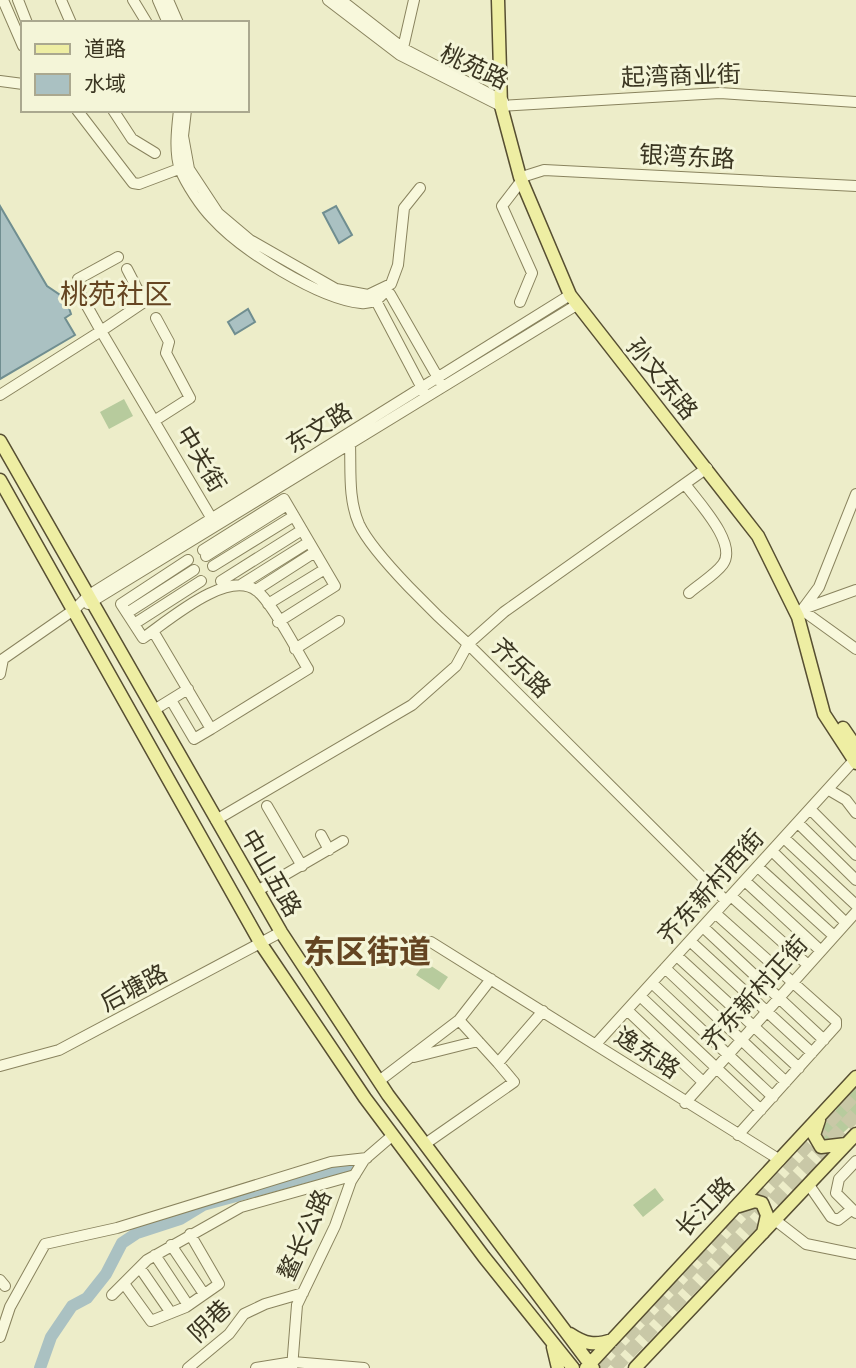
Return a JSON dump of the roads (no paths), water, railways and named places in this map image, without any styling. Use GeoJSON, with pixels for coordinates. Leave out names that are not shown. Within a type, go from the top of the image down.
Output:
{"type":"FeatureCollection","features":[{"type":"Feature","properties":{"kind":"main road","name":"孙文东路"},"geometry":{"type":"LineString","coordinates":[[501,0],[503,103],[524,179],[573,300],[758,536],[799,611]]}},
{"type":"Feature","properties":{"kind":"main road","name":"孙文东路"},"geometry":{"type":"LineString","coordinates":[[524,179],[581,302],[764,532],[799,611],[824,714],[855,757]]}},
{"type":"Feature","properties":{"kind":"main road","name":"中山五路"},"geometry":{"type":"LineString","coordinates":[[0,441],[281,932],[379,1081],[590,1367]]}},
{"type":"Feature","properties":{"kind":"main road","name":"中山五路"},"geometry":{"type":"LineString","coordinates":[[0,480],[75,609],[261,944],[393,1135],[573,1368]]}},
{"type":"Feature","properties":{"kind":"main road","name":"长江路"},"geometry":{"type":"LineString","coordinates":[[590,1367],[612,1339],[856,1077]]}},
{"type":"Feature","properties":{"kind":"main road"},"geometry":{"type":"LineString","coordinates":[[820,1116],[814,1135],[817,1143],[831,1148],[852,1139]]}},
{"type":"Feature","properties":{"kind":"main road"},"geometry":{"type":"LineString","coordinates":[[636,1368],[852,1139]]}},
{"type":"Feature","properties":{"kind":"main road"},"geometry":{"type":"LineString","coordinates":[[735,1208],[755,1200],[762,1203],[766,1215],[763,1233]]}},
{"type":"Feature","properties":{"kind":"main road"},"geometry":{"type":"LineString","coordinates":[[564,1330],[588,1343],[600,1345],[612,1339]]}},
{"type":"Feature","properties":{"kind":"main road"},"geometry":{"type":"LineString","coordinates":[[550,1340],[558,1368]]}},
{"type":"Feature","properties":{"kind":"street"},"geometry":{"type":"LineString","coordinates":[[3,0],[21,41]]}},
{"type":"Feature","properties":{"kind":"street"},"geometry":{"type":"LineString","coordinates":[[18,0],[26,21]]}},
{"type":"Feature","properties":{"kind":"street"},"geometry":{"type":"LineString","coordinates":[[61,0],[70,21]]}},
{"type":"Feature","properties":{"kind":"street"},"geometry":{"type":"LineString","coordinates":[[133,0],[146,21]]}},
{"type":"Feature","properties":{"kind":"street"},"geometry":{"type":"LineString","coordinates":[[158,0],[167,21]]}},
{"type":"Feature","properties":{"kind":"street"},"geometry":{"type":"LineString","coordinates":[[168,0],[177,21]]}},
{"type":"Feature","properties":{"kind":"street","name":"桃苑路"},"geometry":{"type":"LineString","coordinates":[[328,0],[380,35],[503,103]]}},
{"type":"Feature","properties":{"kind":"street","name":"桃苑路"},"geometry":{"type":"LineString","coordinates":[[341,0],[400,55],[503,103]]}},
{"type":"Feature","properties":{"kind":"street"},"geometry":{"type":"LineString","coordinates":[[403,48],[414,0]]}},
{"type":"Feature","properties":{"kind":"street"},"geometry":{"type":"LineString","coordinates":[[0,81],[21,84]]}},
{"type":"Feature","properties":{"kind":"street","name":"起湾商业街"},"geometry":{"type":"LineString","coordinates":[[503,103],[720,93],[856,102]]}},
{"type":"Feature","properties":{"kind":"street"},"geometry":{"type":"LineString","coordinates":[[79,112],[132,183],[139,184],[184,167]]}},
{"type":"Feature","properties":{"kind":"street"},"geometry":{"type":"LineString","coordinates":[[114,112],[132,139],[155,153]]}},
{"type":"Feature","properties":{"kind":"street"},"geometry":{"type":"LineString","coordinates":[[179,112],[176,141],[184,167],[218,213],[250,240],[336,289],[362,296],[381,293],[398,265],[404,208],[420,188]]}},
{"type":"Feature","properties":{"kind":"street"},"geometry":{"type":"LineString","coordinates":[[184,167],[186,112]]}},
{"type":"Feature","properties":{"kind":"street","name":"银湾东路"},"geometry":{"type":"LineString","coordinates":[[524,179],[544,170],[856,186]]}},
{"type":"Feature","properties":{"kind":"street"},"geometry":{"type":"LineString","coordinates":[[520,302],[532,273],[502,206],[524,179]]}},
{"type":"Feature","properties":{"kind":"street","name":"中关街"},"geometry":{"type":"LineString","coordinates":[[118,257],[78,279],[78,290],[212,519]]}},
{"type":"Feature","properties":{"kind":"street"},"geometry":{"type":"LineString","coordinates":[[0,395],[142,306],[144,302],[127,269]]}},
{"type":"Feature","properties":{"kind":"street"},"geometry":{"type":"LineString","coordinates":[[381,293],[441,382]]}},
{"type":"Feature","properties":{"kind":"street"},"geometry":{"type":"LineString","coordinates":[[381,293],[424,392]]}},
{"type":"Feature","properties":{"kind":"street","name":"东文路"},"geometry":{"type":"LineString","coordinates":[[91,599],[212,519],[573,300]]}},
{"type":"Feature","properties":{"kind":"street","name":"中关街"},"geometry":{"type":"LineString","coordinates":[[154,421],[190,398],[166,353],[169,342],[156,318]]}},
{"type":"Feature","properties":{"kind":"street","name":"东文路"},"geometry":{"type":"LineString","coordinates":[[91,599],[350,444],[424,392]]}},
{"type":"Feature","properties":{"kind":"street"},"geometry":{"type":"LineString","coordinates":[[216,820],[412,705],[456,666],[468,644],[373,549],[359,523],[351,497],[350,444]]}},
{"type":"Feature","properties":{"kind":"street","name":"齐乐路"},"geometry":{"type":"LineString","coordinates":[[707,468],[504,612],[468,644],[729,898],[808,965]]}},
{"type":"Feature","properties":{"kind":"street"},"geometry":{"type":"LineString","coordinates":[[685,484],[723,537],[727,553],[723,564],[689,593]]}},
{"type":"Feature","properties":{"kind":"street"},"geometry":{"type":"LineString","coordinates":[[799,611],[819,587],[856,494]]}},
{"type":"Feature","properties":{"kind":"street"},"geometry":{"type":"LineString","coordinates":[[204,553],[287,505],[335,586],[278,622]]}},
{"type":"Feature","properties":{"kind":"street"},"geometry":{"type":"LineString","coordinates":[[213,566],[294,516]]}},
{"type":"Feature","properties":{"kind":"street"},"geometry":{"type":"LineString","coordinates":[[191,565],[121,604],[142,638],[302,530]]}},
{"type":"Feature","properties":{"kind":"street"},"geometry":{"type":"LineString","coordinates":[[196,538],[222,583]]}},
{"type":"Feature","properties":{"kind":"street"},"geometry":{"type":"LineString","coordinates":[[242,584],[309,542]]}},
{"type":"Feature","properties":{"kind":"street"},"geometry":{"type":"LineString","coordinates":[[181,547],[209,594]]}},
{"type":"Feature","properties":{"kind":"street"},"geometry":{"type":"LineString","coordinates":[[256,590],[315,552]]}},
{"type":"Feature","properties":{"kind":"street"},"geometry":{"type":"LineString","coordinates":[[268,604],[325,569]]}},
{"type":"Feature","properties":{"kind":"street"},"geometry":{"type":"LineString","coordinates":[[134,625],[201,581]]}},
{"type":"Feature","properties":{"kind":"street"},"geometry":{"type":"LineString","coordinates":[[171,700],[194,739],[308,669],[268,604],[256,590],[242,584],[222,583]]}},
{"type":"Feature","properties":{"kind":"street"},"geometry":{"type":"LineString","coordinates":[[799,611],[856,590]]}},
{"type":"Feature","properties":{"kind":"street"},"geometry":{"type":"LineString","coordinates":[[0,674],[1,659],[91,599]]}},
{"type":"Feature","properties":{"kind":"street"},"geometry":{"type":"LineString","coordinates":[[799,611],[856,649]]}},
{"type":"Feature","properties":{"kind":"street"},"geometry":{"type":"LineString","coordinates":[[295,649],[339,621]]}},
{"type":"Feature","properties":{"kind":"street"},"geometry":{"type":"LineString","coordinates":[[153,631],[211,729]]}},
{"type":"Feature","properties":{"kind":"street"},"geometry":{"type":"LineString","coordinates":[[154,710],[188,689]]}},
{"type":"Feature","properties":{"kind":"street"},"geometry":{"type":"LineString","coordinates":[[180,714],[196,704]]}},
{"type":"Feature","properties":{"kind":"street"},"geometry":{"type":"LineString","coordinates":[[187,727],[204,717]]}},
{"type":"Feature","properties":{"kind":"street","name":"齐东新村西街"},"geometry":{"type":"LineString","coordinates":[[596,1044],[829,790],[855,757]]}},
{"type":"Feature","properties":{"kind":"street"},"geometry":{"type":"LineString","coordinates":[[837,780],[846,800],[856,813]]}},
{"type":"Feature","properties":{"kind":"street"},"geometry":{"type":"LineString","coordinates":[[829,790],[846,800]]}},
{"type":"Feature","properties":{"kind":"street"},"geometry":{"type":"LineString","coordinates":[[267,806],[302,866]]}},
{"type":"Feature","properties":{"kind":"street"},"geometry":{"type":"LineString","coordinates":[[810,809],[856,855]]}},
{"type":"Feature","properties":{"kind":"street"},"geometry":{"type":"LineString","coordinates":[[798,823],[856,880]]}},
{"type":"Feature","properties":{"kind":"street"},"geometry":{"type":"LineString","coordinates":[[321,835],[329,850]]}},
{"type":"Feature","properties":{"kind":"street"},"geometry":{"type":"LineString","coordinates":[[784,838],[856,905]]}},
{"type":"Feature","properties":{"kind":"street"},"geometry":{"type":"LineString","coordinates":[[257,891],[344,841]]}},
{"type":"Feature","properties":{"kind":"street"},"geometry":{"type":"LineString","coordinates":[[772,851],[846,923]]}},
{"type":"Feature","properties":{"kind":"street"},"geometry":{"type":"LineString","coordinates":[[758,867],[834,936]]}},
{"type":"Feature","properties":{"kind":"street"},"geometry":{"type":"LineString","coordinates":[[745,881],[821,951]]}},
{"type":"Feature","properties":{"kind":"street","name":"齐东新村正街"},"geometry":{"type":"LineString","coordinates":[[685,1103],[856,912]]}},
{"type":"Feature","properties":{"kind":"street"},"geometry":{"type":"LineString","coordinates":[[715,913],[836,1021],[836,1026],[824,1040],[738,1135]]}},
{"type":"Feature","properties":{"kind":"street"},"geometry":{"type":"LineString","coordinates":[[703,927],[824,1040]]}},
{"type":"Feature","properties":{"kind":"street","name":"后塘路"},"geometry":{"type":"LineString","coordinates":[[0,1066],[60,1050],[281,932]]}},
{"type":"Feature","properties":{"kind":"street","name":"逸东路"},"geometry":{"type":"LineString","coordinates":[[431,942],[780,1160]]}},
{"type":"Feature","properties":{"kind":"street"},"geometry":{"type":"LineString","coordinates":[[690,942],[812,1053]]}},
{"type":"Feature","properties":{"kind":"street"},"geometry":{"type":"LineString","coordinates":[[677,956],[799,1068]]}},
{"type":"Feature","properties":{"kind":"street"},"geometry":{"type":"LineString","coordinates":[[666,968],[786,1082]]}},
{"type":"Feature","properties":{"kind":"street"},"geometry":{"type":"LineString","coordinates":[[379,1081],[459,1020],[491,979]]}},
{"type":"Feature","properties":{"kind":"street"},"geometry":{"type":"LineString","coordinates":[[652,983],[773,1097]]}},
{"type":"Feature","properties":{"kind":"street"},"geometry":{"type":"LineString","coordinates":[[640,996],[761,1110]]}},
{"type":"Feature","properties":{"kind":"street"},"geometry":{"type":"LineString","coordinates":[[627,1010],[703,1082]]}},
{"type":"Feature","properties":{"kind":"street"},"geometry":{"type":"LineString","coordinates":[[498,1063],[542,1011]]}},
{"type":"Feature","properties":{"kind":"street"},"geometry":{"type":"LineString","coordinates":[[425,1144],[514,1082],[459,1020]]}},
{"type":"Feature","properties":{"kind":"street"},"geometry":{"type":"LineString","coordinates":[[410,1058],[478,1041]]}},
{"type":"Feature","properties":{"kind":"street","name":"鳌长公路"},"geometry":{"type":"LineString","coordinates":[[292,1365],[297,1305],[355,1175],[367,1158],[393,1135]]}},
{"type":"Feature","properties":{"kind":"street"},"geometry":{"type":"LineString","coordinates":[[0,1337],[10,1307],[45,1244],[117,1228],[331,1162],[367,1158]]}},
{"type":"Feature","properties":{"kind":"street"},"geometry":{"type":"LineString","coordinates":[[809,1185],[831,1217],[838,1220],[853,1211],[836,1193],[839,1179],[856,1161]]}},
{"type":"Feature","properties":{"kind":"street"},"geometry":{"type":"LineString","coordinates":[[112,1295],[155,1255],[241,1207],[355,1175]]}},
{"type":"Feature","properties":{"kind":"street"},"geometry":{"type":"LineString","coordinates":[[775,1220],[806,1244],[856,1254]]}},
{"type":"Feature","properties":{"kind":"street"},"geometry":{"type":"LineString","coordinates":[[125,1285],[151,1321],[188,1305],[219,1284],[190,1234]]}},
{"type":"Feature","properties":{"kind":"street"},"geometry":{"type":"LineString","coordinates":[[171,1245],[204,1294]]}},
{"type":"Feature","properties":{"kind":"street"},"geometry":{"type":"LineString","coordinates":[[155,1255],[188,1305]]}},
{"type":"Feature","properties":{"kind":"street"},"geometry":{"type":"LineString","coordinates":[[140,1268],[171,1313]]}},
{"type":"Feature","properties":{"kind":"street","name":"阴巷"},"geometry":{"type":"LineString","coordinates":[[188,1368],[229,1334],[244,1314],[303,1293]]}},
{"type":"Feature","properties":{"kind":"street"},"geometry":{"type":"LineString","coordinates":[[256,1368],[292,1365],[364,1368]]}},
{"type":"Feature","properties":{"kind":"water"},"geometry":{"type":"Polygon","coordinates":[[[0,206],[47,286],[66,299],[71,314],[65,318],[75,335],[0,379],[0,206]]]}},
{"type":"Feature","properties":{"kind":"water"},"geometry":{"type":"Polygon","coordinates":[[[336,206],[352,235],[339,243],[323,213],[336,206]]]}},
{"type":"Feature","properties":{"kind":"water"},"geometry":{"type":"Polygon","coordinates":[[[248,309],[255,322],[235,334],[228,322],[248,309]]]}},
{"type":"Feature","properties":{"kind":"waterway"},"geometry":{"type":"LineString","coordinates":[[40,1368],[51,1337],[72,1306],[87,1298],[106,1274],[122,1243],[137,1233],[180,1219],[203,1205],[327,1171],[354,1167]]}},
{"type":"Feature","properties":{"kind":"tunnel"},"geometry":{"type":"LineString","coordinates":[[598,1368],[856,1093]]}},
{"type":"Feature","properties":{"kind":"tunnel"},"geometry":{"type":"LineString","coordinates":[[614,1368],[856,1114]]}},
{"type":"Feature","properties":{"kind":"district","name":"桃苑社区"},"geometry":{"type":"Point","coordinates":[116,294]}},
{"type":"Feature","properties":{"kind":"district","name":"东区街道"},"geometry":{"type":"Point","coordinates":[367,952]}}]}
